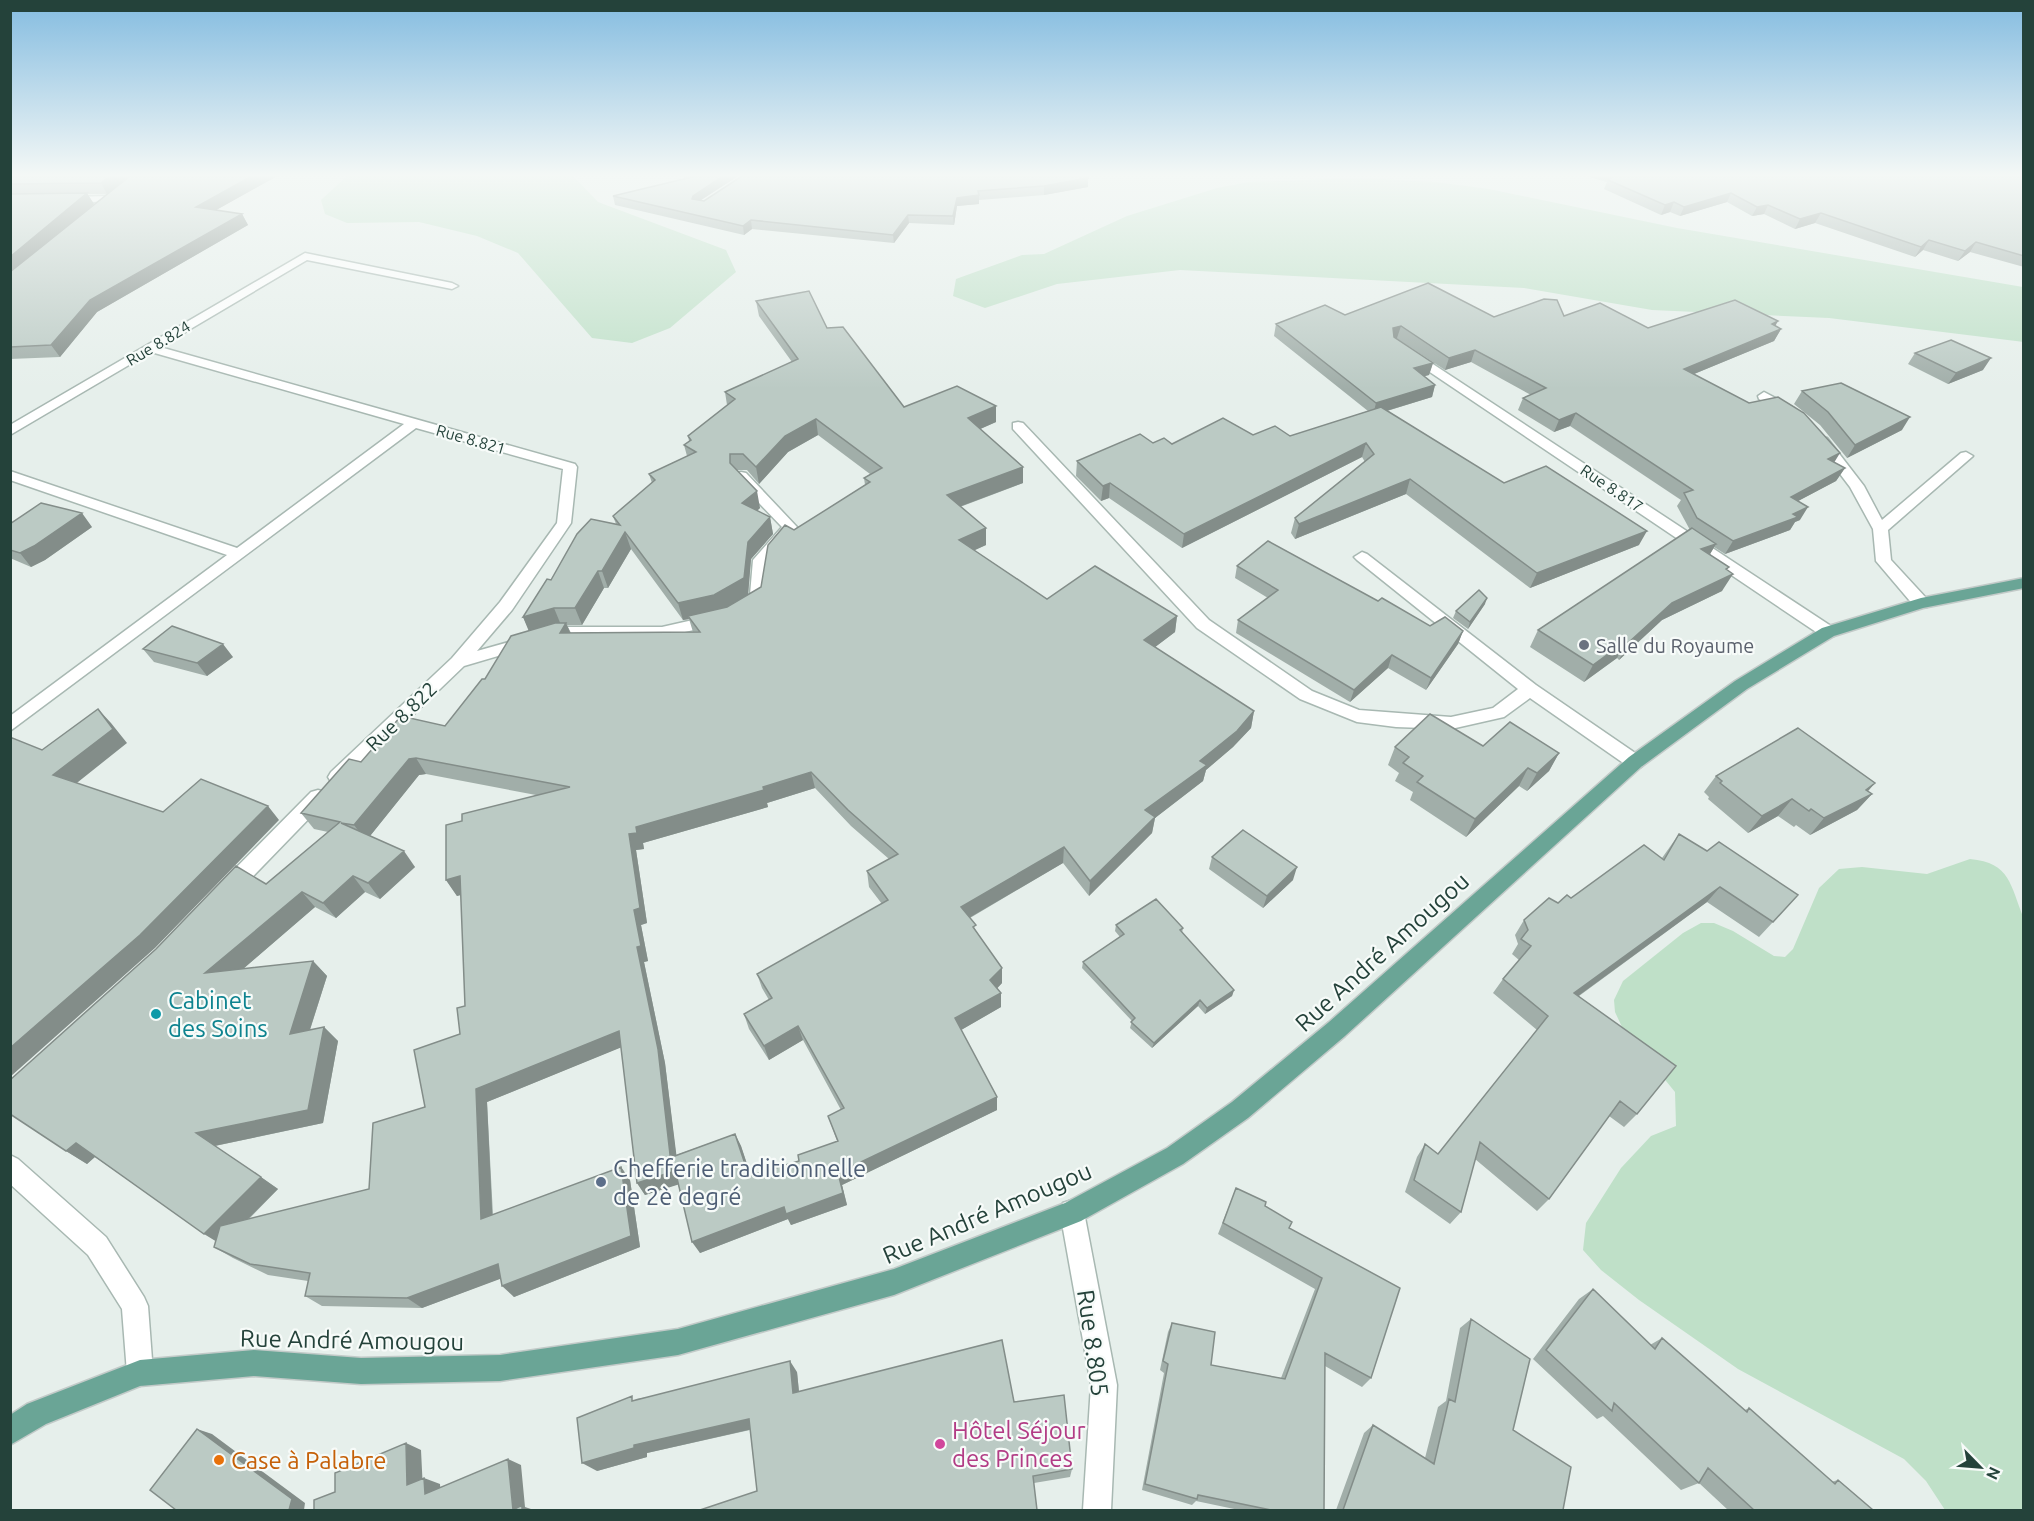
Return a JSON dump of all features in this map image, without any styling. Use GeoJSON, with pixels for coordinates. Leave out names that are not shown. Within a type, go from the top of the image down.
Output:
{"type":"FeatureCollection","features":[{"type":"Feature","properties":{"kind":"main road","name":"Rue André Amougou"},"geometry":{"type":"LineString","coordinates":[[10,1431],[37,1414],[140,1372],[254,1363],[361,1371],[500,1368],[678,1342],[894,1282],[1072,1212],[1175,1156],[1240,1110],[1337,1029],[1635,762],[1741,685],[1828,632],[1921,603],[2024,583]]}},
{"type":"Feature","properties":{"kind":"street","name":"Rue 8.824"},"geometry":{"type":"LineString","coordinates":[[10,431],[305,256],[452,286]]}},
{"type":"Feature","properties":{"kind":"street","name":"Rue 8.817"},"geometry":{"type":"LineString","coordinates":[[1396,344],[1828,632]]}},
{"type":"Feature","properties":{"kind":"street","name":"Rue 8.821"},"geometry":{"type":"LineString","coordinates":[[150,348],[570,467],[564,523],[506,606],[458,662]]}},
{"type":"Feature","properties":{"kind":"street"},"geometry":{"type":"LineString","coordinates":[[1764,396],[1806,423],[1833,452],[1857,486],[1880,529],[1884,561],[1921,603]]}},
{"type":"Feature","properties":{"kind":"street"},"geometry":{"type":"LineString","coordinates":[[10,725],[414,423]]}},
{"type":"Feature","properties":{"kind":"street"},"geometry":{"type":"LineString","coordinates":[[1018,426],[1203,624],[1306,694],[1357,716],[1396,721],[1451,723],[1498,713],[1530,689]]}},
{"type":"Feature","properties":{"kind":"street"},"geometry":{"type":"LineString","coordinates":[[1880,529],[1966,456]]}},
{"type":"Feature","properties":{"kind":"street"},"geometry":{"type":"LineString","coordinates":[[10,475],[239,554]]}},
{"type":"Feature","properties":{"kind":"street","name":"Rue 8.822"},"geometry":{"type":"LineString","coordinates":[[213,906],[333,781],[458,662],[562,632],[662,632],[724,618],[758,598],[761,560],[790,527],[740,475]]}},
{"type":"Feature","properties":{"kind":"street"},"geometry":{"type":"LineString","coordinates":[[1362,557],[1530,689],[1635,762]]}},
{"type":"Feature","properties":{"kind":"street"},"geometry":{"type":"LineString","coordinates":[[10,1167],[98,1246],[135,1306],[140,1372]]}},
{"type":"Feature","properties":{"kind":"street","name":"Rue 8.805"},"geometry":{"type":"LineString","coordinates":[[1072,1212],[1104,1385],[1097,1510]]}},
{"type":"Feature","properties":{"kind":"green space"},"geometry":{"type":"Polygon","coordinates":[[[503,247],[718,247],[726,250],[736,272],[670,328],[632,343],[592,338],[518,253],[503,247]]]}},
{"type":"Feature","properties":{"kind":"green space"},"geometry":{"type":"Polygon","coordinates":[[[1059,247],[1788,247],[2023,287],[2024,342],[1829,318],[1652,310],[1524,288],[1180,270],[1057,284],[985,308],[953,296],[956,279],[1022,255],[1044,254],[1059,247]]]}},
{"type":"Feature","properties":{"kind":"green space"},"geometry":{"type":"Polygon","coordinates":[[[1970,859],[1984,861],[2001,871],[2012,886],[2024,919],[2023,1510],[1945,1510],[1926,1481],[1904,1459],[1738,1369],[1639,1300],[1601,1270],[1583,1250],[1586,1223],[1621,1168],[1651,1136],[1676,1126],[1675,1092],[1622,1027],[1615,1012],[1614,1000],[1623,981],[1683,933],[1701,923],[1714,923],[1733,931],[1774,956],[1785,957],[1793,949],[1819,888],[1839,869],[1862,867],[1927,874],[1970,859]]]}},
{"type":"Feature","properties":{"kind":"building"},"geometry":{"type":"Polygon","coordinates":[[[10,247],[22,247],[10,257],[10,247]]]}},
{"type":"Feature","properties":{"kind":"building"},"geometry":{"type":"Polygon","coordinates":[[[41,247],[184,247],[90,300],[51,345],[10,347],[10,272],[41,247]]]}},
{"type":"Feature","properties":{"kind":"building"},"geometry":{"type":"Polygon","coordinates":[[[1952,247],[1970,247],[1965,251],[1952,247]]]}},
{"type":"Feature","properties":{"kind":"building"},"geometry":{"type":"Polygon","coordinates":[[[1993,247],[2024,247],[2024,256],[1993,247]]]}},
{"type":"Feature","properties":{"kind":"building"},"geometry":{"type":"Polygon","coordinates":[[[1428,283],[1494,317],[1544,299],[1557,300],[1564,316],[1600,303],[1648,328],[1735,300],[1778,321],[1772,324],[1781,329],[1684,369],[1749,403],[1778,397],[1804,413],[1840,453],[1828,459],[1845,468],[1791,497],[1808,507],[1793,514],[1798,517],[1733,541],[1697,518],[1684,493],[1693,490],[1576,413],[1559,420],[1523,398],[1546,388],[1475,350],[1449,358],[1401,326],[1393,328],[1394,337],[1433,363],[1414,368],[1435,385],[1376,403],[1276,324],[1325,305],[1345,315],[1428,283]]]}},
{"type":"Feature","properties":{"kind":"building"},"geometry":{"type":"Polygon","coordinates":[[[809,291],[827,328],[843,327],[904,407],[957,386],[996,406],[968,418],[1023,467],[947,495],[986,528],[959,540],[1047,599],[1095,566],[1177,616],[1144,640],[1254,711],[1237,731],[1200,761],[1207,765],[1145,810],[1155,817],[1090,881],[1064,847],[961,907],[976,925],[973,927],[1002,968],[990,980],[1001,993],[955,1018],[997,1097],[838,1173],[843,1193],[786,1214],[784,1207],[692,1242],[672,1157],[735,1134],[749,1176],[799,1161],[798,1155],[838,1141],[828,1116],[844,1108],[798,1026],[764,1046],[744,1014],[772,998],[757,974],[888,900],[867,871],[898,854],[848,810],[811,772],[763,787],[764,790],[636,827],[637,833],[629,834],[640,908],[634,910],[641,946],[637,947],[658,1049],[672,1172],[637,1183],[619,1031],[476,1089],[481,1219],[621,1167],[631,1236],[502,1286],[498,1264],[407,1298],[305,1296],[310,1273],[250,1264],[214,1247],[220,1226],[369,1189],[373,1123],[425,1107],[414,1050],[460,1034],[457,1008],[465,1006],[460,876],[446,880],[446,825],[462,821],[462,814],[570,787],[416,758],[409,759],[354,825],[341,823],[404,851],[368,883],[353,876],[323,903],[302,892],[205,973],[313,961],[290,1034],[324,1027],[308,1110],[196,1133],[261,1177],[204,1234],[76,1143],[66,1151],[10,1114],[10,1080],[156,949],[236,866],[266,884],[340,822],[301,813],[349,759],[361,762],[401,716],[445,726],[482,679],[485,679],[511,636],[555,623],[566,623],[560,633],[700,632],[688,616],[727,607],[761,587],[768,545],[785,525],[794,530],[870,482],[864,478],[882,468],[816,419],[785,436],[756,467],[743,454],[730,454],[730,463],[757,491],[742,503],[770,517],[748,542],[744,578],[714,595],[678,603],[625,532],[602,571],[598,571],[575,608],[554,608],[523,617],[547,579],[551,580],[577,534],[591,519],[620,525],[613,516],[655,480],[649,474],[696,452],[684,445],[691,440],[688,436],[735,399],[725,392],[798,359],[756,301],[809,291]]]}},
{"type":"Feature","properties":{"kind":"building"},"geometry":{"type":"Polygon","coordinates":[[[1951,340],[1991,358],[1956,373],[1915,353],[1951,340]]]}},
{"type":"Feature","properties":{"kind":"building"},"geometry":{"type":"Polygon","coordinates":[[[1841,383],[1910,417],[1855,445],[1828,412],[1802,391],[1841,383]]]}},
{"type":"Feature","properties":{"kind":"building"},"geometry":{"type":"Polygon","coordinates":[[[1381,407],[1504,483],[1546,466],[1647,531],[1537,573],[1410,479],[1299,524],[1295,518],[1374,454],[1366,443],[1184,534],[1110,483],[1103,486],[1077,461],[1140,434],[1153,443],[1164,438],[1172,444],[1223,418],[1253,435],[1275,426],[1290,436],[1381,407]]]}},
{"type":"Feature","properties":{"kind":"building"},"geometry":{"type":"Polygon","coordinates":[[[41,503],[82,513],[34,546],[20,553],[10,550],[10,524],[41,503]]]}},
{"type":"Feature","properties":{"kind":"building"},"geometry":{"type":"Polygon","coordinates":[[[1692,528],[1716,544],[1701,549],[1729,567],[1726,569],[1733,574],[1672,603],[1628,643],[1626,641],[1593,665],[1538,630],[1692,528]]]}},
{"type":"Feature","properties":{"kind":"building"},"geometry":{"type":"Polygon","coordinates":[[[1268,541],[1378,601],[1382,598],[1430,626],[1445,617],[1463,631],[1431,678],[1392,655],[1354,690],[1238,620],[1278,590],[1237,566],[1268,541]]]}},
{"type":"Feature","properties":{"kind":"building"},"geometry":{"type":"Polygon","coordinates":[[[1479,590],[1487,598],[1470,622],[1456,611],[1479,590]]]}},
{"type":"Feature","properties":{"kind":"building"},"geometry":{"type":"Polygon","coordinates":[[[172,626],[223,644],[197,663],[143,649],[172,626]]]}},
{"type":"Feature","properties":{"kind":"building"},"geometry":{"type":"Polygon","coordinates":[[[98,709],[113,729],[53,775],[163,812],[201,779],[268,806],[140,935],[10,1048],[10,737],[42,750],[98,709]]]}},
{"type":"Feature","properties":{"kind":"building"},"geometry":{"type":"Polygon","coordinates":[[[1430,714],[1483,746],[1510,722],[1559,753],[1537,773],[1528,768],[1475,819],[1417,782],[1423,776],[1403,763],[1409,757],[1395,747],[1430,714]]]}},
{"type":"Feature","properties":{"kind":"building"},"geometry":{"type":"Polygon","coordinates":[[[1798,728],[1875,783],[1866,790],[1872,794],[1824,818],[1792,799],[1762,816],[1720,783],[1722,781],[1716,776],[1798,728]]]}},
{"type":"Feature","properties":{"kind":"building"},"geometry":{"type":"Polygon","coordinates":[[[1243,830],[1297,867],[1267,896],[1212,857],[1243,830]]]}},
{"type":"Feature","properties":{"kind":"building"},"geometry":{"type":"Polygon","coordinates":[[[1679,834],[1707,851],[1719,842],[1798,895],[1773,922],[1720,887],[1574,993],[1676,1066],[1637,1114],[1620,1101],[1549,1199],[1480,1142],[1461,1212],[1414,1180],[1425,1144],[1438,1154],[1548,1016],[1503,979],[1531,946],[1521,939],[1528,930],[1524,920],[1549,898],[1558,903],[1567,895],[1571,898],[1644,845],[1664,860],[1679,834]]]}},
{"type":"Feature","properties":{"kind":"building"},"geometry":{"type":"Polygon","coordinates":[[[1156,899],[1183,928],[1180,930],[1234,990],[1207,1008],[1200,1000],[1154,1043],[1131,1022],[1135,1018],[1083,962],[1124,934],[1116,925],[1156,899]]]}},
{"type":"Feature","properties":{"kind":"building"},"geometry":{"type":"Polygon","coordinates":[[[1236,1188],[1266,1202],[1265,1206],[1292,1222],[1289,1228],[1400,1288],[1371,1378],[1325,1353],[1324,1510],[1271,1510],[1198,1495],[1197,1499],[1145,1484],[1168,1364],[1163,1361],[1172,1323],[1215,1332],[1211,1365],[1285,1379],[1322,1278],[1223,1223],[1236,1188]]]}},
{"type":"Feature","properties":{"kind":"building"},"geometry":{"type":"Polygon","coordinates":[[[1593,1289],[1655,1349],[1662,1338],[1747,1412],[1749,1408],[1835,1484],[1838,1480],[1873,1510],[1754,1510],[1708,1468],[1699,1483],[1614,1403],[1612,1411],[1546,1350],[1593,1289]]]}},
{"type":"Feature","properties":{"kind":"building"},"geometry":{"type":"Polygon","coordinates":[[[1471,1319],[1530,1359],[1513,1430],[1571,1467],[1563,1510],[1343,1510],[1373,1425],[1434,1464],[1449,1399],[1455,1402],[1471,1319]]]}},
{"type":"Feature","properties":{"kind":"building","name":"Hôtel Séjour des Princes"},"geometry":{"type":"Polygon","coordinates":[[[1002,1340],[1014,1402],[1064,1395],[1072,1469],[1033,1476],[1037,1510],[700,1510],[757,1491],[749,1419],[634,1445],[634,1448],[582,1463],[577,1418],[632,1396],[632,1401],[790,1361],[793,1393],[1002,1340]]]}},
{"type":"Feature","properties":{"kind":"building","name":"Case à Palabre"},"geometry":{"type":"Polygon","coordinates":[[[197,1429],[292,1499],[289,1510],[176,1510],[150,1490],[197,1429]]]}},
{"type":"Feature","properties":{"kind":"building"},"geometry":{"type":"Polygon","coordinates":[[[406,1443],[407,1485],[424,1478],[425,1494],[508,1459],[513,1510],[314,1510],[314,1500],[335,1492],[335,1473],[406,1443]]]}},
{"type":"Feature","properties":{"kind":"place","name":"Salle du Royaume"},"geometry":{"type":"Point","coordinates":[1584,645]}},
{"type":"Feature","properties":{"kind":"place","name":"Cabinet des Soins"},"geometry":{"type":"Point","coordinates":[156,1014]}},
{"type":"Feature","properties":{"kind":"place","name":"Chefferie traditionnelle de 2è degré"},"geometry":{"type":"Point","coordinates":[601,1182]}},
{"type":"Feature","properties":{"kind":"place","name":"Hôtel Séjour des Princes"},"geometry":{"type":"Point","coordinates":[940,1444]}},
{"type":"Feature","properties":{"kind":"place","name":"Case à Palabre"},"geometry":{"type":"Point","coordinates":[219,1460]}}]}
